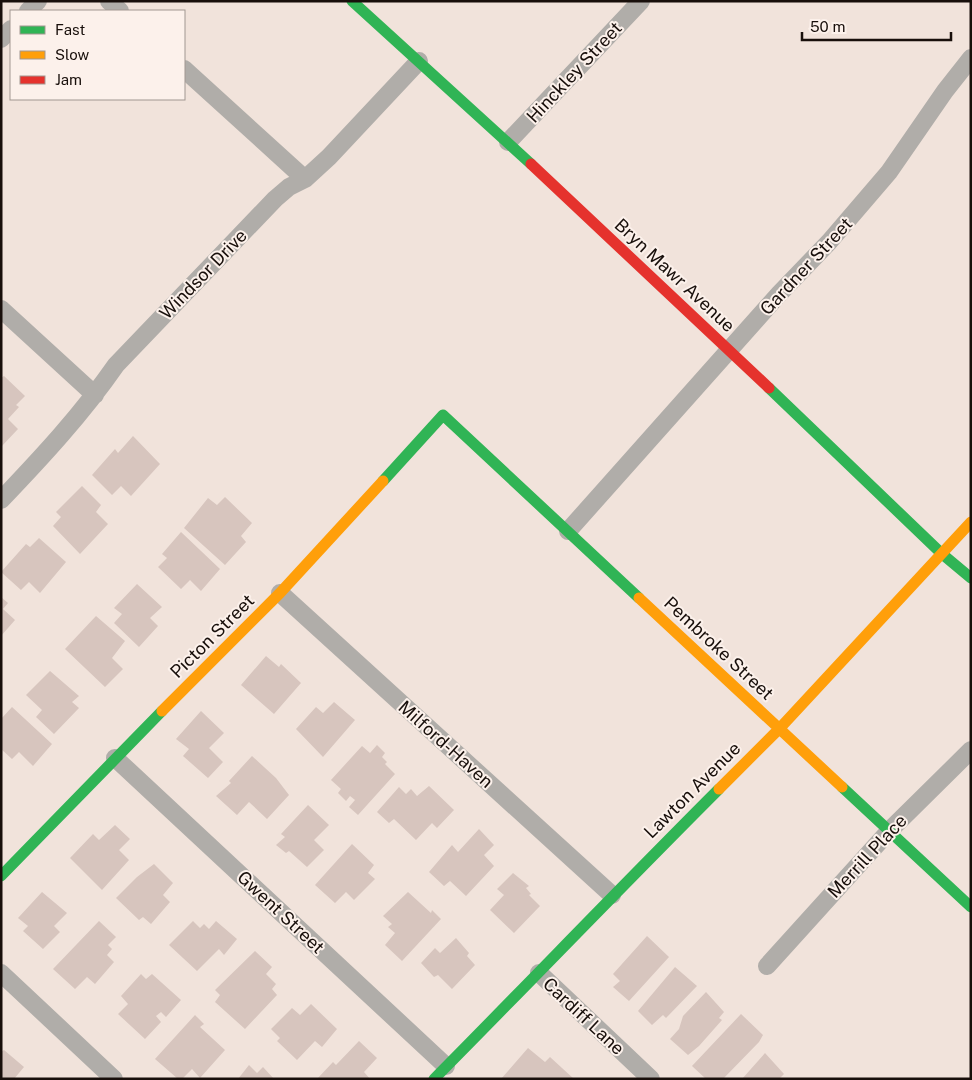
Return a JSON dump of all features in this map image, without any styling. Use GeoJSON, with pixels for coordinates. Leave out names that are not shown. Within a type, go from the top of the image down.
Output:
{"type":"FeatureCollection","features":[{"type":"Feature","properties":{"kind":"street"},"geometry":{"type":"LineString","coordinates":[[29,10],[38,1]]}},
{"type":"Feature","properties":{"kind":"street"},"geometry":{"type":"LineString","coordinates":[[109,1],[119,10]]}},
{"type":"Feature","properties":{"kind":"street","name":"Bryn Mawr Avenue"},"geometry":{"type":"LineString","coordinates":[[352,1],[508,142],[941,553],[971,578]]}},
{"type":"Feature","properties":{"kind":"street","name":"Hinckley Street"},"geometry":{"type":"LineString","coordinates":[[508,142],[641,1]]}},
{"type":"Feature","properties":{"kind":"street"},"geometry":{"type":"LineString","coordinates":[[1,39],[10,30]]}},
{"type":"Feature","properties":{"kind":"street","name":"Gardner Street"},"geometry":{"type":"LineString","coordinates":[[568,531],[890,172],[945,91],[971,58]]}},
{"type":"Feature","properties":{"kind":"street","name":"Windsor Drive"},"geometry":{"type":"LineString","coordinates":[[1,500],[65,432],[116,365],[275,199],[289,187],[305,179],[329,157],[419,61]]}},
{"type":"Feature","properties":{"kind":"street"},"geometry":{"type":"LineString","coordinates":[[185,70],[305,179]]}},
{"type":"Feature","properties":{"kind":"street"},"geometry":{"type":"LineString","coordinates":[[1,309],[95,395]]}},
{"type":"Feature","properties":{"kind":"street","name":"Pembroke Street"},"geometry":{"type":"LineString","coordinates":[[443,416],[971,907]]}},
{"type":"Feature","properties":{"kind":"street","name":"Picton Street"},"geometry":{"type":"LineString","coordinates":[[1,876],[280,594],[443,416]]}},
{"type":"Feature","properties":{"kind":"street","name":"Lawton Avenue"},"geometry":{"type":"LineString","coordinates":[[434,1079],[612,896],[780,728],[971,522]]}},
{"type":"Feature","properties":{"kind":"street","name":"Milford-Haven"},"geometry":{"type":"LineString","coordinates":[[280,594],[612,896]]}},
{"type":"Feature","properties":{"kind":"street","name":"Merrill Place"},"geometry":{"type":"LineString","coordinates":[[767,966],[890,830],[971,750]]}},
{"type":"Feature","properties":{"kind":"street","name":"Gwent Street"},"geometry":{"type":"LineString","coordinates":[[116,758],[446,1066]]}},
{"type":"Feature","properties":{"kind":"street"},"geometry":{"type":"LineString","coordinates":[[1,973],[114,1079]]}},
{"type":"Feature","properties":{"kind":"street","name":"Cardiff Lane"},"geometry":{"type":"LineString","coordinates":[[539,973],[651,1079]]}},
{"type":"Feature","properties":{"kind":"building"},"geometry":{"type":"Polygon","coordinates":[[[4,376],[25,396],[16,405],[19,407],[8,419],[18,429],[1,447],[1,378],[4,376]]]}},
{"type":"Feature","properties":{"kind":"building"},"geometry":{"type":"Polygon","coordinates":[[[133,436],[160,464],[131,496],[121,486],[112,495],[92,475],[115,449],[118,453],[133,436]]]}},
{"type":"Feature","properties":{"kind":"building"},"geometry":{"type":"Polygon","coordinates":[[[82,486],[101,505],[96,512],[108,524],[80,554],[53,526],[61,517],[56,512],[82,486]]]}},
{"type":"Feature","properties":{"kind":"building"},"geometry":{"type":"Polygon","coordinates":[[[225,497],[252,523],[241,536],[246,542],[225,565],[184,528],[208,498],[217,505],[225,497]]]}},
{"type":"Feature","properties":{"kind":"building"},"geometry":{"type":"Polygon","coordinates":[[[181,532],[220,569],[201,591],[190,580],[181,589],[158,567],[167,558],[162,554],[181,532]]]}},
{"type":"Feature","properties":{"kind":"building"},"geometry":{"type":"Polygon","coordinates":[[[39,538],[66,562],[40,593],[29,582],[21,590],[1,572],[26,544],[30,547],[39,538]]]}},
{"type":"Feature","properties":{"kind":"building"},"geometry":{"type":"Polygon","coordinates":[[[137,584],[162,607],[150,618],[158,626],[139,647],[114,623],[122,614],[114,608],[137,584]]]}},
{"type":"Feature","properties":{"kind":"building"},"geometry":{"type":"Polygon","coordinates":[[[1,597],[8,603],[3,609],[15,620],[1,636],[1,597]]]}},
{"type":"Feature","properties":{"kind":"building"},"geometry":{"type":"Polygon","coordinates":[[[96,616],[125,641],[112,658],[123,669],[105,687],[65,649],[96,616]]]}},
{"type":"Feature","properties":{"kind":"building"},"geometry":{"type":"Polygon","coordinates":[[[266,656],[279,667],[281,664],[301,683],[274,714],[241,685],[266,656]]]}},
{"type":"Feature","properties":{"kind":"building"},"geometry":{"type":"Polygon","coordinates":[[[50,671],[79,696],[72,702],[79,708],[54,734],[36,717],[42,710],[26,695],[50,671]]]}},
{"type":"Feature","properties":{"kind":"building"},"geometry":{"type":"Polygon","coordinates":[[[334,702],[355,720],[323,757],[296,729],[316,707],[323,713],[334,702]]]}},
{"type":"Feature","properties":{"kind":"building"},"geometry":{"type":"Polygon","coordinates":[[[12,707],[52,744],[33,766],[19,752],[12,759],[1,749],[1,719],[12,707]]]}},
{"type":"Feature","properties":{"kind":"building"},"geometry":{"type":"Polygon","coordinates":[[[201,711],[224,733],[209,748],[223,762],[208,778],[183,756],[189,749],[176,739],[201,711]]]}},
{"type":"Feature","properties":{"kind":"building"},"geometry":{"type":"Polygon","coordinates":[[[377,745],[385,753],[382,757],[387,762],[385,764],[395,774],[358,815],[349,807],[355,800],[350,796],[346,801],[338,793],[341,789],[331,780],[362,746],[370,753],[377,745]]]}},
{"type":"Feature","properties":{"kind":"building"},"geometry":{"type":"Polygon","coordinates":[[[252,756],[276,778],[289,795],[267,819],[249,802],[237,815],[216,796],[231,783],[229,781],[252,756]]]}},
{"type":"Feature","properties":{"kind":"building"},"geometry":{"type":"Polygon","coordinates":[[[429,786],[454,810],[437,828],[432,823],[416,840],[394,819],[389,823],[377,812],[399,787],[406,794],[411,789],[417,796],[429,786]]]}},
{"type":"Feature","properties":{"kind":"building"},"geometry":{"type":"Polygon","coordinates":[[[308,805],[329,825],[314,840],[324,850],[307,867],[289,851],[286,853],[276,845],[285,837],[281,834],[308,805]]]}},
{"type":"Feature","properties":{"kind":"building"},"geometry":{"type":"Polygon","coordinates":[[[115,825],[130,839],[119,850],[129,860],[102,890],[70,858],[93,834],[99,840],[115,825]]]}},
{"type":"Feature","properties":{"kind":"building"},"geometry":{"type":"Polygon","coordinates":[[[479,829],[494,845],[484,855],[494,866],[466,896],[450,881],[444,886],[429,872],[452,845],[458,852],[479,829]]]}},
{"type":"Feature","properties":{"kind":"building"},"geometry":{"type":"Polygon","coordinates":[[[352,844],[374,865],[368,873],[375,879],[354,900],[346,892],[335,903],[315,885],[352,844]]]}},
{"type":"Feature","properties":{"kind":"building"},"geometry":{"type":"Polygon","coordinates":[[[154,864],[173,883],[163,895],[170,902],[151,924],[143,917],[139,920],[116,898],[137,877],[154,864]]]}},
{"type":"Feature","properties":{"kind":"building"},"geometry":{"type":"Polygon","coordinates":[[[513,873],[529,886],[526,888],[531,894],[529,895],[540,906],[514,933],[490,910],[504,895],[497,889],[513,873]]]}},
{"type":"Feature","properties":{"kind":"building"},"geometry":{"type":"Polygon","coordinates":[[[42,892],[67,913],[54,926],[60,932],[43,949],[23,931],[28,926],[18,918],[42,892]]]}},
{"type":"Feature","properties":{"kind":"building"},"geometry":{"type":"Polygon","coordinates":[[[408,892],[431,913],[432,910],[441,919],[402,961],[385,945],[395,933],[388,927],[392,924],[383,916],[408,892]]]}},
{"type":"Feature","properties":{"kind":"building"},"geometry":{"type":"Polygon","coordinates":[[[99,921],[116,937],[108,945],[112,949],[107,955],[114,962],[95,984],[87,977],[75,989],[53,969],[99,921]]]}},
{"type":"Feature","properties":{"kind":"building"},"geometry":{"type":"Polygon","coordinates":[[[193,921],[200,928],[204,924],[209,929],[216,921],[237,939],[224,955],[219,949],[197,971],[169,945],[193,921]]]}},
{"type":"Feature","properties":{"kind":"building"},"geometry":{"type":"Polygon","coordinates":[[[647,936],[669,957],[629,1001],[613,987],[620,981],[613,974],[647,936]]]}},
{"type":"Feature","properties":{"kind":"building"},"geometry":{"type":"Polygon","coordinates":[[[456,938],[469,953],[467,956],[475,965],[452,989],[438,975],[434,977],[421,963],[435,948],[440,953],[456,938]]]}},
{"type":"Feature","properties":{"kind":"building"},"geometry":{"type":"Polygon","coordinates":[[[255,951],[272,967],[266,974],[276,984],[272,989],[277,995],[245,1029],[215,1002],[220,995],[215,990],[255,951]]]}},
{"type":"Feature","properties":{"kind":"building"},"geometry":{"type":"Polygon","coordinates":[[[675,967],[697,986],[666,1018],[663,1015],[652,1025],[638,1011],[675,967]]]}},
{"type":"Feature","properties":{"kind":"building"},"geometry":{"type":"Polygon","coordinates":[[[141,974],[146,979],[152,974],[181,1000],[166,1017],[161,1012],[156,1016],[161,1022],[145,1039],[118,1014],[128,1004],[121,996],[141,974]]]}},
{"type":"Feature","properties":{"kind":"building"},"geometry":{"type":"Polygon","coordinates":[[[706,992],[724,1012],[719,1018],[722,1020],[699,1046],[688,1055],[670,1039],[679,1029],[683,1016],[706,992]]]}},
{"type":"Feature","properties":{"kind":"building"},"geometry":{"type":"Polygon","coordinates":[[[311,1004],[337,1029],[322,1047],[315,1041],[297,1060],[277,1041],[280,1038],[271,1029],[292,1008],[300,1015],[311,1004]]]}},
{"type":"Feature","properties":{"kind":"building"},"geometry":{"type":"Polygon","coordinates":[[[741,1014],[763,1035],[759,1042],[723,1079],[706,1079],[692,1066],[741,1014]]]}},
{"type":"Feature","properties":{"kind":"building"},"geometry":{"type":"Polygon","coordinates":[[[195,1015],[204,1024],[200,1027],[225,1050],[200,1078],[192,1069],[182,1079],[178,1079],[155,1059],[195,1015]]]}},
{"type":"Feature","properties":{"kind":"building"},"geometry":{"type":"Polygon","coordinates":[[[359,1041],[377,1058],[364,1072],[370,1079],[317,1079],[333,1062],[336,1065],[359,1041]]]}},
{"type":"Feature","properties":{"kind":"building"},"geometry":{"type":"Polygon","coordinates":[[[528,1048],[545,1062],[550,1057],[574,1079],[501,1079],[528,1048]]]}},
{"type":"Feature","properties":{"kind":"building"},"geometry":{"type":"Polygon","coordinates":[[[4,1050],[24,1067],[14,1079],[1,1079],[1,1052],[4,1050]]]}},
{"type":"Feature","properties":{"kind":"building"},"geometry":{"type":"Polygon","coordinates":[[[765,1053],[784,1074],[779,1079],[742,1079],[765,1053]]]}},
{"type":"Feature","properties":{"kind":"building"},"geometry":{"type":"Polygon","coordinates":[[[249,1065],[257,1073],[263,1067],[274,1079],[238,1079],[249,1065]]]}},
{"type":"Feature","properties":{"kind":"traffic: fast"},"geometry":{"type":"LineString","coordinates":[[352,1],[531,164]]}},
{"type":"Feature","properties":{"kind":"traffic: fast"},"geometry":{"type":"LineString","coordinates":[[769,388],[941,553],[971,578]]}},
{"type":"Feature","properties":{"kind":"traffic: fast"},"geometry":{"type":"LineString","coordinates":[[383,481],[443,415],[639,598]]}},
{"type":"Feature","properties":{"kind":"traffic: fast"},"geometry":{"type":"LineString","coordinates":[[1,876],[162,711]]}},
{"type":"Feature","properties":{"kind":"traffic: fast"},"geometry":{"type":"LineString","coordinates":[[842,787],[971,907]]}},
{"type":"Feature","properties":{"kind":"traffic: fast"},"geometry":{"type":"LineString","coordinates":[[434,1079],[719,789]]}},
{"type":"Feature","properties":{"kind":"traffic: slow"},"geometry":{"type":"LineString","coordinates":[[162,711],[280,593],[383,481]]}},
{"type":"Feature","properties":{"kind":"traffic: slow"},"geometry":{"type":"LineString","coordinates":[[719,789],[780,728],[971,522]]}},
{"type":"Feature","properties":{"kind":"traffic: slow"},"geometry":{"type":"LineString","coordinates":[[639,598],[842,787]]}},
{"type":"Feature","properties":{"kind":"traffic: jam"},"geometry":{"type":"LineString","coordinates":[[531,164],[769,388]]}}]}
